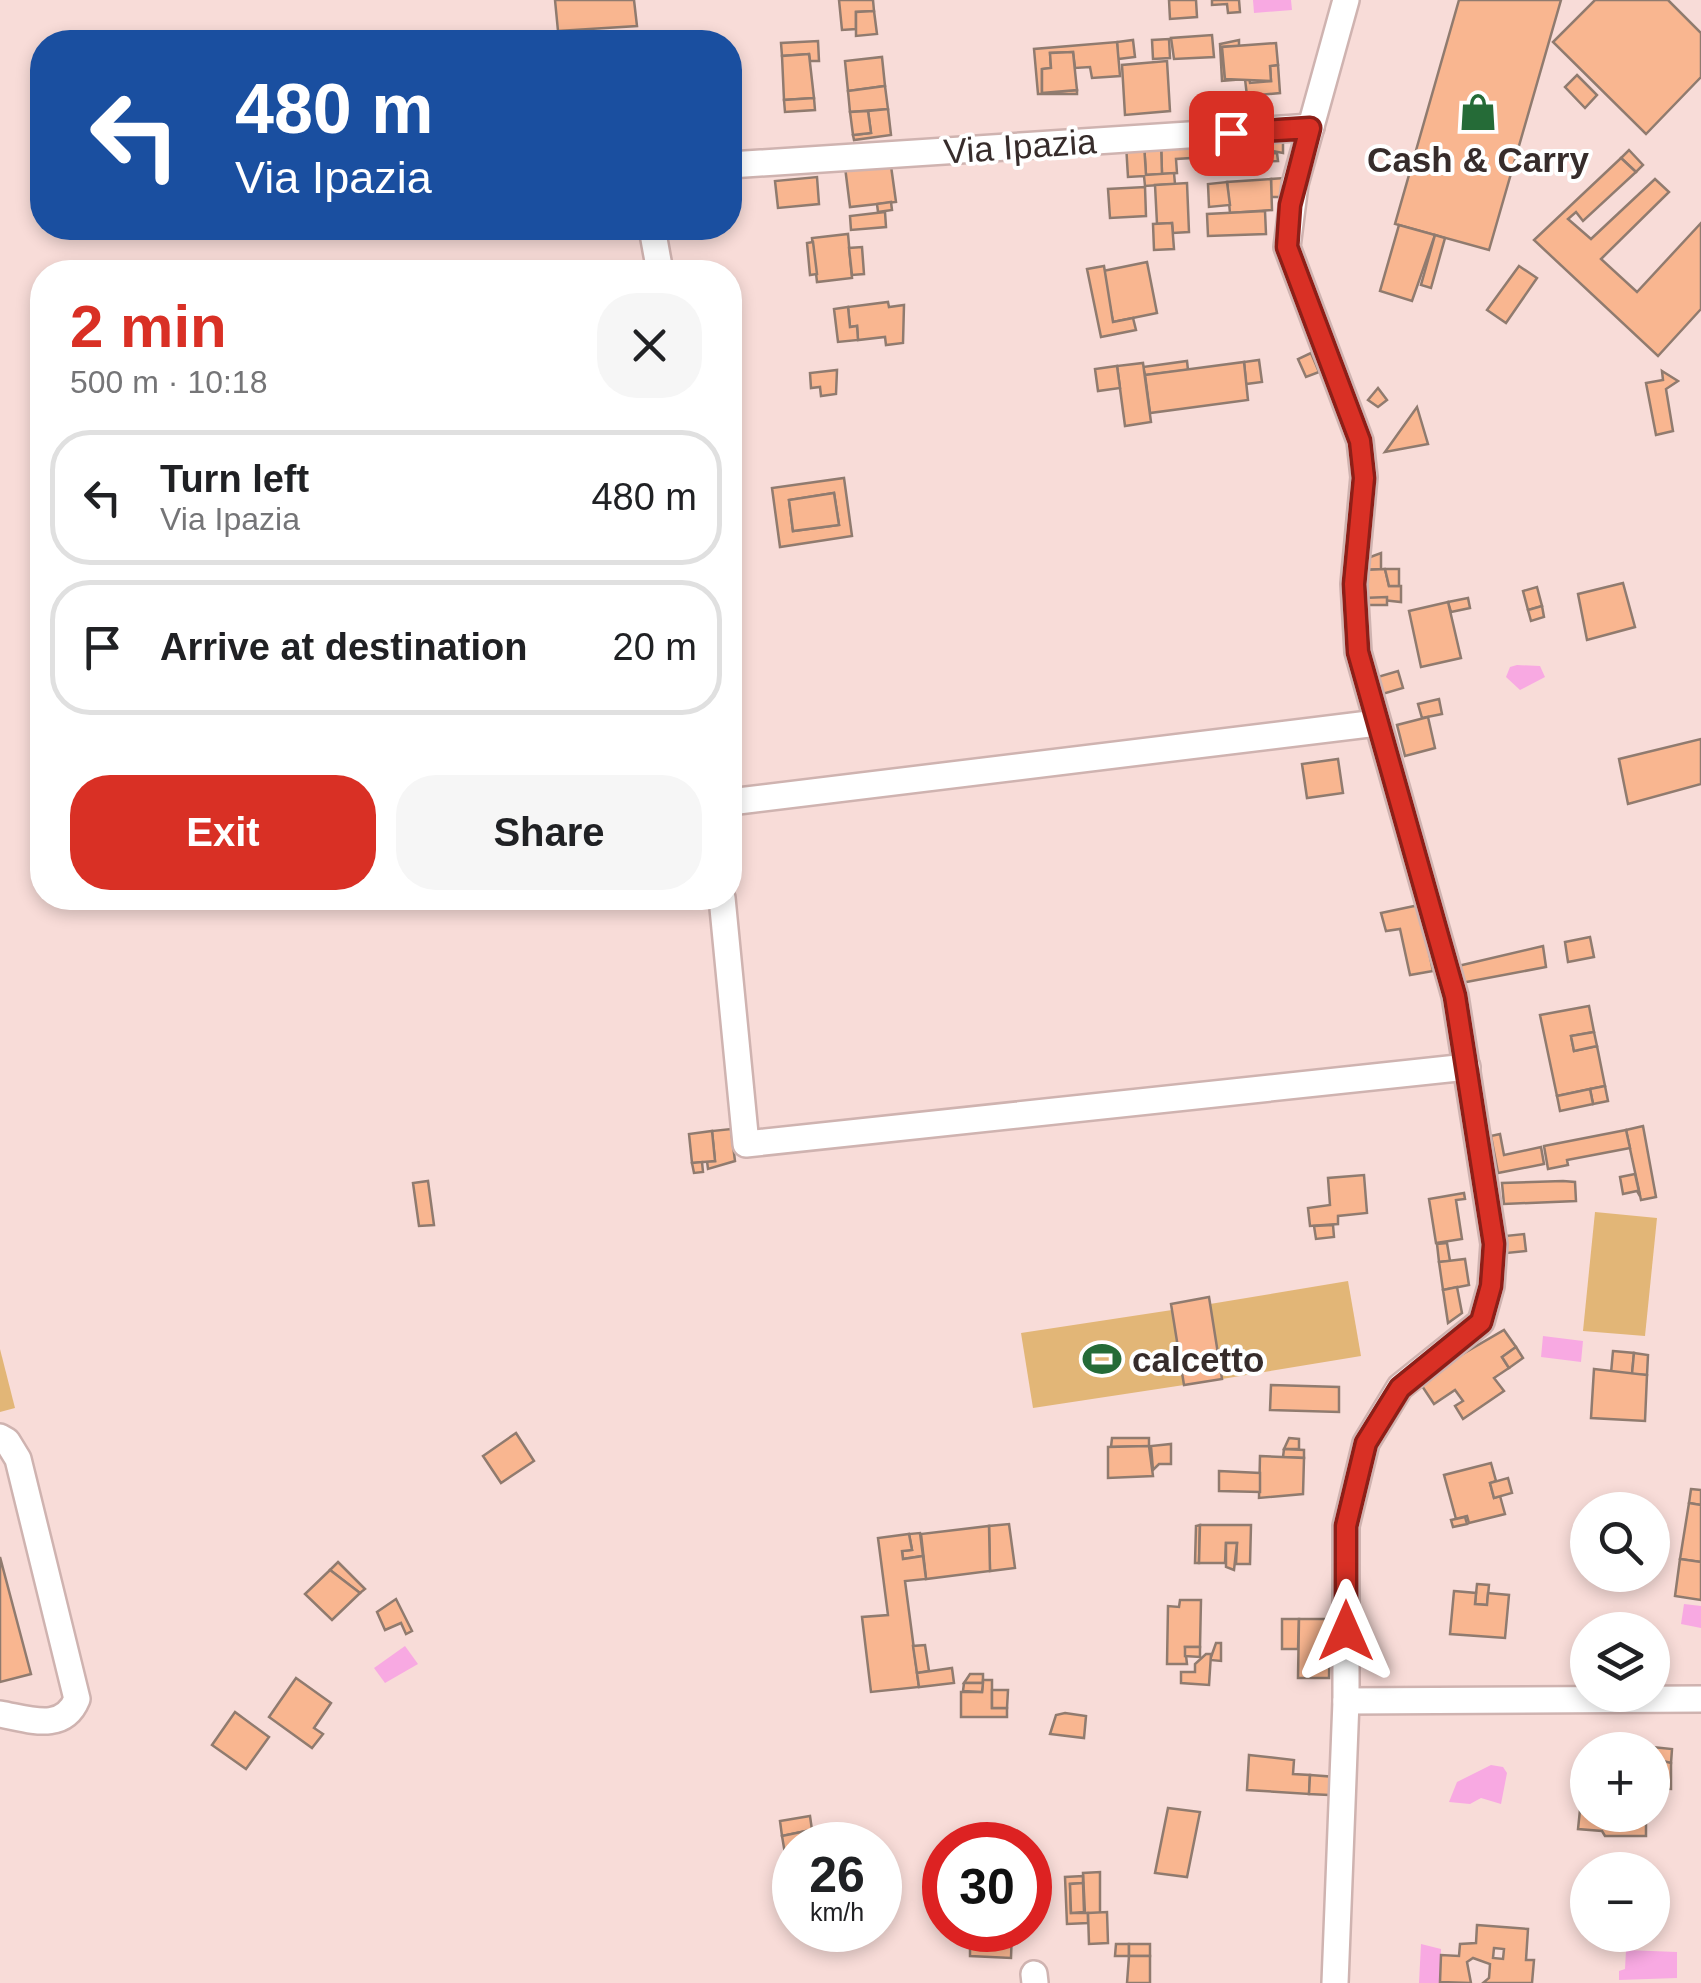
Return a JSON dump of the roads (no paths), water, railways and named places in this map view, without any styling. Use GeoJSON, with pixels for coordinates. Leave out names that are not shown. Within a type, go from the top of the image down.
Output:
{"type":"FeatureCollection","features":[{"type":"Feature","properties":{"kind":"street"},"geometry":{"type":"LineString","coordinates":[[1335,1983],[1346,1701],[1346,1526],[1366,1443],[1400,1388],[1481,1322],[1491,1286],[1494,1244],[1455,996],[1358,652],[1354,584],[1364,478],[1360,441],[1287,247],[1290,205],[1346,0]]}},
{"type":"Feature","properties":{"kind":"street","name":"Via Ipazia"},"geometry":{"type":"LineString","coordinates":[[742,164],[1310,128]]}},
{"type":"Feature","properties":{"kind":"street"},"geometry":{"type":"LineString","coordinates":[[742,801],[1377,723]]}},
{"type":"Feature","properties":{"kind":"street"},"geometry":{"type":"LineString","coordinates":[[723,910],[746,1144],[1467,1067]]}},
{"type":"Feature","properties":{"kind":"street"},"geometry":{"type":"LineString","coordinates":[[0,1437],[8,1441],[18,1459],[76,1699],[69,1714],[54,1722],[0,1714]]}},
{"type":"Feature","properties":{"kind":"street"},"geometry":{"type":"LineString","coordinates":[[1346,1701],[1701,1700]]}},
{"type":"Feature","properties":{"kind":"place","name":"Cash & Carry"},"geometry":{"type":"Point","coordinates":[1478,112]}},
{"type":"Feature","properties":{"kind":"place","name":"calcetto"},"geometry":{"type":"Point","coordinates":[1102,1359]}}]}
